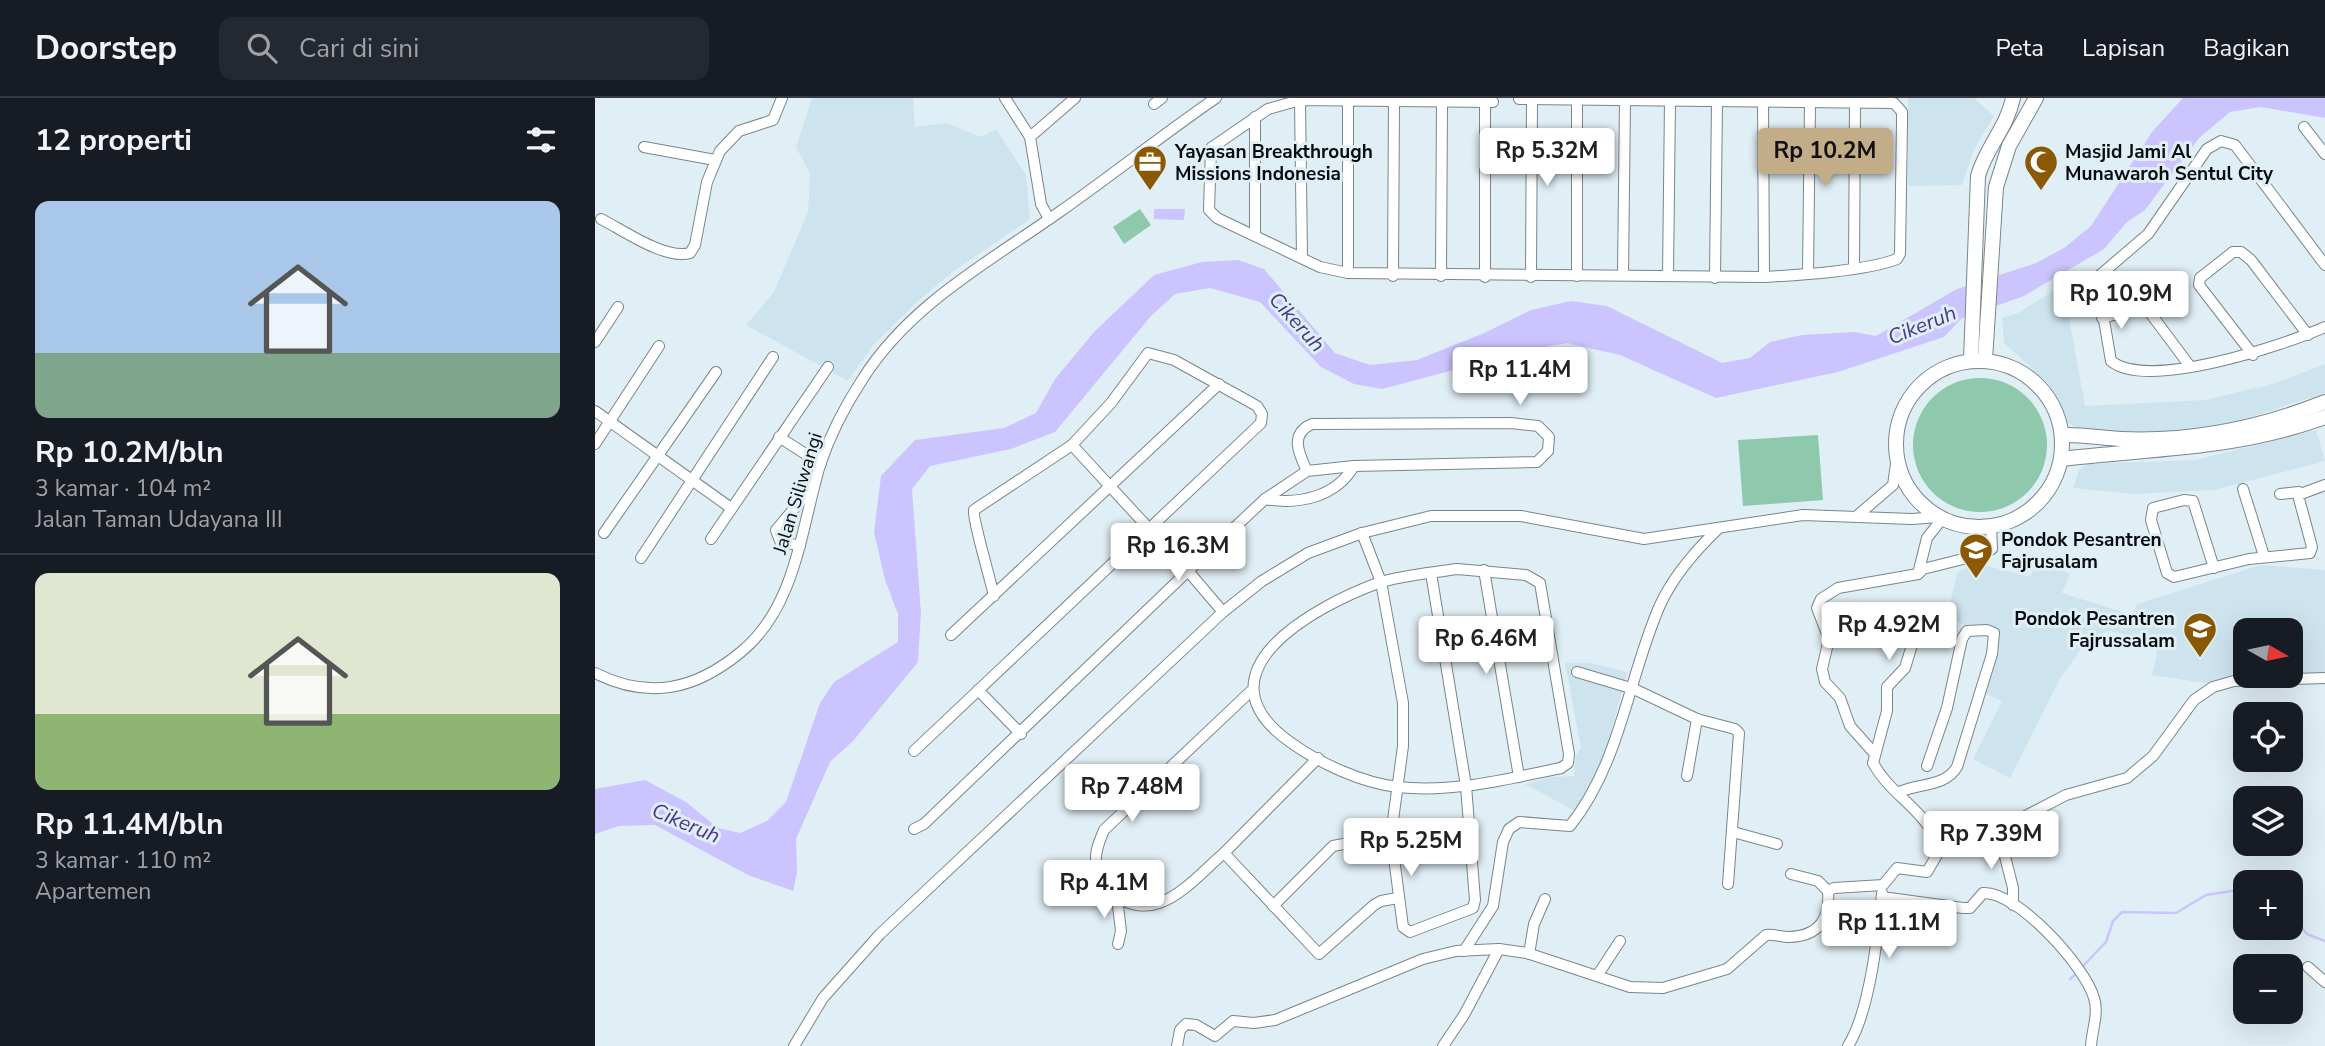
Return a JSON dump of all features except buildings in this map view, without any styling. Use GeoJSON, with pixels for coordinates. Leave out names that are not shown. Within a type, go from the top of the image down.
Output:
{"type":"FeatureCollection","features":[{"type":"Feature","properties":{"kind":"main road"},"geometry":{"type":"LineString","coordinates":[[2004,98],[2007,121]]}},
{"type":"Feature","properties":{"kind":"main road"},"geometry":{"type":"LineString","coordinates":[[1978,360],[1982,273],[1978,176],[1982,160],[2007,121],[2013,98]]}},
{"type":"Feature","properties":{"kind":"main road"},"geometry":{"type":"LineString","coordinates":[[1982,273],[1999,172],[2009,146],[2036,98]]}},
{"type":"Feature","properties":{"kind":"main road"},"geometry":{"type":"LineString","coordinates":[[1978,360],[2007,365],[2028,376],[2045,392],[2056,412],[2062,435],[2061,459],[2054,479],[2036,504],[2011,521],[1991,527],[1966,526],[1940,518],[1924,506],[1906,484],[1897,457],[1897,430],[1906,404],[1923,383],[1945,368],[1978,360]]}},
{"type":"Feature","properties":{"kind":"main road"},"geometry":{"type":"LineString","coordinates":[[2062,435],[2121,439],[2247,429],[2325,402]]}},
{"type":"Feature","properties":{"kind":"main road"},"geometry":{"type":"LineString","coordinates":[[2061,459],[2121,452],[2175,451],[2252,440],[2325,417]]}},
{"type":"Feature","properties":{"kind":"street"},"geometry":{"type":"LineString","coordinates":[[601,219],[653,246],[683,254],[690,253],[695,245],[703,199],[715,160],[739,131],[773,120],[782,98]]}},
{"type":"Feature","properties":{"kind":"street"},"geometry":{"type":"LineString","coordinates":[[1005,98],[1030,137],[1041,204],[1049,219]]}},
{"type":"Feature","properties":{"kind":"street"},"geometry":{"type":"LineString","coordinates":[[1030,137],[1075,98]]}},
{"type":"Feature","properties":{"kind":"street","name":"Jalan Siliwangi"},"geometry":{"type":"LineString","coordinates":[[595,673],[642,689],[666,689],[697,681],[742,652],[772,616],[790,579],[821,464],[842,414],[864,377],[916,316],[956,281],[1049,219],[1216,98]]}},
{"type":"Feature","properties":{"kind":"street"},"geometry":{"type":"LineString","coordinates":[[1485,276],[1489,102],[1369,99],[1300,100],[1277,104],[1215,143],[1208,155],[1209,210],[1217,218],[1320,267],[1347,274],[1393,276],[1764,277],[1808,274],[1897,259],[1901,247],[1902,122],[1898,106],[1855,102],[1519,99]]}},
{"type":"Feature","properties":{"kind":"street"},"geometry":{"type":"LineString","coordinates":[[1300,100],[1301,257]]}},
{"type":"Feature","properties":{"kind":"street"},"geometry":{"type":"LineString","coordinates":[[1347,274],[1348,100]]}},
{"type":"Feature","properties":{"kind":"street"},"geometry":{"type":"LineString","coordinates":[[1531,276],[1532,100]]}},
{"type":"Feature","properties":{"kind":"street"},"geometry":{"type":"LineString","coordinates":[[1577,100],[1577,276]]}},
{"type":"Feature","properties":{"kind":"street"},"geometry":{"type":"LineString","coordinates":[[1623,275],[1625,100]]}},
{"type":"Feature","properties":{"kind":"street"},"geometry":{"type":"LineString","coordinates":[[1393,276],[1394,101]]}},
{"type":"Feature","properties":{"kind":"street"},"geometry":{"type":"LineString","coordinates":[[1441,101],[1441,276]]}},
{"type":"Feature","properties":{"kind":"street"},"geometry":{"type":"LineString","coordinates":[[1668,276],[1670,101]]}},
{"type":"Feature","properties":{"kind":"street"},"geometry":{"type":"LineString","coordinates":[[1715,278],[1717,101]]}},
{"type":"Feature","properties":{"kind":"street"},"geometry":{"type":"LineString","coordinates":[[1763,101],[1764,277]]}},
{"type":"Feature","properties":{"kind":"street"},"geometry":{"type":"LineString","coordinates":[[1808,274],[1810,102]]}},
{"type":"Feature","properties":{"kind":"street"},"geometry":{"type":"LineString","coordinates":[[1854,267],[1855,102]]}},
{"type":"Feature","properties":{"kind":"street"},"geometry":{"type":"LineString","coordinates":[[1255,117],[1255,234]]}},
{"type":"Feature","properties":{"kind":"street"},"geometry":{"type":"LineString","coordinates":[[2304,127],[2325,154]]}},
{"type":"Feature","properties":{"kind":"street"},"geometry":{"type":"LineString","coordinates":[[2325,265],[2235,145],[2221,141],[2207,149],[2148,233],[2099,276],[2102,318],[2111,360],[2130,370],[2157,370],[2253,355],[2325,327]]}},
{"type":"Feature","properties":{"kind":"street"},"geometry":{"type":"LineString","coordinates":[[644,147],[715,160]]}},
{"type":"Feature","properties":{"kind":"street"},"geometry":{"type":"LineString","coordinates":[[2253,355],[2199,285],[2200,278],[2237,251],[2251,260],[2308,335]]}},
{"type":"Feature","properties":{"kind":"street"},"geometry":{"type":"LineString","coordinates":[[595,342],[618,307]]}},
{"type":"Feature","properties":{"kind":"street"},"geometry":{"type":"LineString","coordinates":[[2102,318],[2138,309],[2148,310],[2189,365]]}},
{"type":"Feature","properties":{"kind":"street"},"geometry":{"type":"LineString","coordinates":[[595,444],[659,346]]}},
{"type":"Feature","properties":{"kind":"street"},"geometry":{"type":"LineString","coordinates":[[914,751],[1261,423],[1262,414],[1257,406],[1174,360],[1148,353],[1111,403],[1072,445],[974,510],[973,520],[984,548],[994,596]]}},
{"type":"Feature","properties":{"kind":"street"},"geometry":{"type":"LineString","coordinates":[[641,558],[773,357]]}},
{"type":"Feature","properties":{"kind":"street"},"geometry":{"type":"LineString","coordinates":[[711,539],[828,367]]}},
{"type":"Feature","properties":{"kind":"street"},"geometry":{"type":"LineString","coordinates":[[604,533],[716,372]]}},
{"type":"Feature","properties":{"kind":"street"},"geometry":{"type":"LineString","coordinates":[[951,635],[1219,384]]}},
{"type":"Feature","properties":{"kind":"street"},"geometry":{"type":"LineString","coordinates":[[595,411],[731,508]]}},
{"type":"Feature","properties":{"kind":"street"},"geometry":{"type":"LineString","coordinates":[[914,829],[924,824],[1021,734],[1265,499],[1307,471],[1354,466],[1537,462],[1546,456],[1549,437],[1538,426],[1511,423],[1312,425],[1299,433],[1297,440],[1307,471]]}},
{"type":"Feature","properties":{"kind":"street"},"geometry":{"type":"LineString","coordinates":[[779,437],[821,464]]}},
{"type":"Feature","properties":{"kind":"street"},"geometry":{"type":"LineString","coordinates":[[1072,445],[1223,612]]}},
{"type":"Feature","properties":{"kind":"street"},"geometry":{"type":"LineString","coordinates":[[1858,515],[1893,485],[1897,457]]}},
{"type":"Feature","properties":{"kind":"street"},"geometry":{"type":"LineString","coordinates":[[1265,499],[1295,502],[1312,498],[1341,482],[1354,466]]}},
{"type":"Feature","properties":{"kind":"street"},"geometry":{"type":"LineString","coordinates":[[800,546],[779,541],[776,530],[816,483]]}},
{"type":"Feature","properties":{"kind":"street"},"geometry":{"type":"LineString","coordinates":[[2280,495],[2325,485]]}},
{"type":"Feature","properties":{"kind":"street"},"geometry":{"type":"LineString","coordinates":[[2243,489],[2264,556]]}},
{"type":"Feature","properties":{"kind":"street"},"geometry":{"type":"LineString","coordinates":[[2214,568],[2193,501],[2184,500],[2153,508],[2151,520],[2170,576],[2214,568],[2264,556],[2302,556],[2312,550],[2299,492]]}},
{"type":"Feature","properties":{"kind":"street"},"geometry":{"type":"LineString","coordinates":[[794,1046],[823,998],[880,934],[1223,612],[1262,581],[1308,553],[1411,519],[1453,514],[1521,516],[1558,521],[1632,539],[1679,536],[1803,515],[1940,518]]}},
{"type":"Feature","properties":{"kind":"street"},"geometry":{"type":"LineString","coordinates":[[1918,575],[1927,538],[1940,518]]}},
{"type":"Feature","properties":{"kind":"street"},"geometry":{"type":"LineString","coordinates":[[1464,951],[1493,906],[1503,842],[1509,829],[1520,822],[1570,827],[1595,790],[1634,689],[1661,604],[1693,553],[1720,527]]}},
{"type":"Feature","properties":{"kind":"street"},"geometry":{"type":"LineString","coordinates":[[1874,753],[1850,726],[1840,698],[1825,682],[1822,668],[1829,639],[1817,608],[1821,598],[1838,588],[1918,575],[1923,569],[1943,566],[1992,549],[1991,527]]}},
{"type":"Feature","properties":{"kind":"street"},"geometry":{"type":"LineString","coordinates":[[1362,533],[1381,582],[1403,703],[1403,747],[1395,786],[1391,835],[1403,927],[1410,932],[1473,908],[1475,890],[1466,786],[1431,573]]}},
{"type":"Feature","properties":{"kind":"street"},"geometry":{"type":"LineString","coordinates":[[1251,691],[1267,723],[1301,750],[1355,774],[1395,786],[1466,786],[1561,768],[1569,764],[1540,583],[1535,577],[1457,569],[1381,582],[1336,603],[1294,628],[1262,658],[1251,691],[1104,830],[1097,846],[1096,862],[1103,882],[1117,898],[1143,905],[1163,901],[1224,853],[1318,758]]}},
{"type":"Feature","properties":{"kind":"street"},"geometry":{"type":"LineString","coordinates":[[1484,570],[1520,777]]}},
{"type":"Feature","properties":{"kind":"street"},"geometry":{"type":"LineString","coordinates":[[1899,792],[1941,782],[1951,776],[1957,767],[1994,643],[1994,633],[1987,630],[1967,631],[1962,639],[1947,708],[1927,766]]}},
{"type":"Feature","properties":{"kind":"street"},"geometry":{"type":"LineString","coordinates":[[1915,635],[1905,668],[1887,687],[1887,711],[1873,763],[1879,773],[1932,828],[1941,848]]}},
{"type":"Feature","properties":{"kind":"street"},"geometry":{"type":"LineString","coordinates":[[1577,672],[1634,689],[1697,719],[1735,729],[1739,733],[1728,884]]}},
{"type":"Feature","properties":{"kind":"street"},"geometry":{"type":"LineString","coordinates":[[1848,1046],[1857,1030],[1882,916],[1884,885],[1897,868],[1927,872],[1941,848],[1999,833],[2010,824],[2066,795],[2127,778],[2153,756],[2195,700],[2213,687],[2234,681],[2325,678]]}},
{"type":"Feature","properties":{"kind":"street"},"geometry":{"type":"LineString","coordinates":[[978,691],[1021,734]]}},
{"type":"Feature","properties":{"kind":"street"},"geometry":{"type":"LineString","coordinates":[[1687,776],[1697,719]]}},
{"type":"Feature","properties":{"kind":"street"},"geometry":{"type":"LineString","coordinates":[[1733,832],[1777,845]]}},
{"type":"Feature","properties":{"kind":"street"},"geometry":{"type":"LineString","coordinates":[[1999,833],[2013,888],[2013,905]]}},
{"type":"Feature","properties":{"kind":"street"},"geometry":{"type":"LineString","coordinates":[[1273,906],[1333,846],[1391,835]]}},
{"type":"Feature","properties":{"kind":"street"},"geometry":{"type":"LineString","coordinates":[[1224,853],[1319,954],[1374,905],[1398,898]]}},
{"type":"Feature","properties":{"kind":"street"},"geometry":{"type":"LineString","coordinates":[[1177,1046],[1180,1030],[1186,1024],[1196,1025],[1215,1036],[1233,1021],[1254,1023],[1275,1020],[1423,958],[1464,951],[1499,948],[1529,954],[1646,989],[1670,986],[1719,973],[1766,935],[1795,936],[1820,925],[1829,911],[1828,891],[1818,881],[1791,873]]}},
{"type":"Feature","properties":{"kind":"street"},"geometry":{"type":"LineString","coordinates":[[1828,891],[1854,884],[1884,885]]}},
{"type":"Feature","properties":{"kind":"street"},"geometry":{"type":"LineString","coordinates":[[1882,897],[1970,908],[1983,893],[1991,893],[2013,905],[2079,968],[2096,1006],[2091,1046]]}},
{"type":"Feature","properties":{"kind":"street"},"geometry":{"type":"LineString","coordinates":[[1117,898],[1121,931],[1118,944]]}},
{"type":"Feature","properties":{"kind":"street"},"geometry":{"type":"LineString","coordinates":[[1529,954],[1534,924],[1545,899]]}},
{"type":"Feature","properties":{"kind":"street"},"geometry":{"type":"LineString","coordinates":[[1597,976],[1620,941]]}},
{"type":"Feature","properties":{"kind":"street"},"geometry":{"type":"LineString","coordinates":[[1443,1046],[1464,1015],[1499,948]]}},
{"type":"Feature","properties":{"kind":"street"},"geometry":{"type":"LineString","coordinates":[[2308,967],[2325,982]]}},
{"type":"Feature","properties":{"kind":"shaded area"},"geometry":{"type":"Polygon","coordinates":[[[812,98],[913,98],[915,127],[946,123],[981,137],[996,129],[1026,175],[1030,219],[952,272],[915,304],[873,345],[848,381],[746,325],[774,292],[808,212],[810,174],[796,147],[812,98]]]}},
{"type":"Feature","properties":{"kind":"shaded area"},"geometry":{"type":"Polygon","coordinates":[[[1908,98],[1974,98],[1994,116],[1974,149],[1962,185],[1908,186],[1908,98]]]}},
{"type":"Feature","properties":{"kind":"shaded area"},"geometry":{"type":"Polygon","coordinates":[[[2063,285],[2085,406],[2205,400],[2273,384],[2325,364],[2325,393],[2226,425],[2173,433],[2115,434],[2079,430],[2066,421],[2061,404],[2048,383],[2004,343],[2002,318],[2018,313],[2063,285]]]}},
{"type":"Feature","properties":{"kind":"shaded area"},"geometry":{"type":"Polygon","coordinates":[[[2316,430],[2325,461],[2214,490],[2134,494],[2073,488],[2079,470],[2088,464],[2196,460],[2316,430]]]}},
{"type":"Feature","properties":{"kind":"shaded area","name":"Pondok Pesantren Fajrussalam"},"geometry":{"type":"Polygon","coordinates":[[[2039,558],[2070,574],[2062,593],[2132,615],[2137,604],[2261,565],[2325,570],[2325,678],[2303,679],[2303,618],[2233,618],[2233,683],[2211,684],[2152,675],[2159,642],[2109,631],[2087,641],[2061,677],[2010,778],[1973,759],[2002,701],[1975,689],[1995,638],[1947,617],[1957,573],[1976,563],[2030,577],[2039,558]]]}},
{"type":"Feature","properties":{"kind":"shaded area"},"geometry":{"type":"Polygon","coordinates":[[[1565,663],[1591,663],[1627,672],[1608,744],[1588,793],[1575,811],[1525,784],[1552,777],[1574,776],[1576,755],[1581,748],[1565,663]]]}},
{"type":"Feature","properties":{"kind":"green space"},"geometry":{"type":"Polygon","coordinates":[[[1140,209],[1151,225],[1124,244],[1113,227],[1140,209]]]}},
{"type":"Feature","properties":{"kind":"green space"},"geometry":{"type":"Polygon","coordinates":[[[1980,378],[2006,383],[2027,398],[2042,419],[2047,445],[2042,471],[2027,492],[2006,507],[1980,512],[1954,507],[1933,492],[1918,471],[1913,445],[1918,419],[1933,398],[1954,383],[1980,378]]]}},
{"type":"Feature","properties":{"kind":"green space"},"geometry":{"type":"Polygon","coordinates":[[[1818,435],[1823,500],[1743,506],[1738,440],[1818,435]]]}},
{"type":"Feature","properties":{"kind":"water","name":"Cikeruh"},"geometry":{"type":"Polygon","coordinates":[[[2183,98],[2325,98],[2325,118],[2261,107],[2230,112],[2199,138],[2145,210],[2127,222],[2104,249],[2024,296],[1962,318],[1944,337],[1838,372],[1716,398],[1620,355],[1567,343],[1533,349],[1382,389],[1354,384],[1321,367],[1260,302],[1210,288],[1175,294],[1151,316],[1055,432],[1011,449],[930,466],[912,489],[921,613],[918,662],[853,741],[830,762],[796,839],[797,872],[793,891],[748,875],[655,825],[619,826],[595,834],[595,789],[645,780],[686,802],[718,828],[740,833],[767,821],[786,802],[820,703],[834,682],[898,642],[898,614],[885,580],[874,532],[881,476],[915,440],[1004,428],[1036,413],[1055,379],[1094,332],[1154,275],[1202,262],[1238,260],[1264,269],[1335,353],[1370,365],[1417,360],[1484,333],[1531,310],[1571,301],[1607,306],[1722,363],[1750,358],[1770,342],[1802,335],[1854,332],[1876,336],[1957,289],[2036,263],[2064,248],[2091,226],[2152,132],[2183,98]]]}},
{"type":"Feature","properties":{"kind":"water"},"geometry":{"type":"Polygon","coordinates":[[[1154,209],[1185,209],[1184,220],[1154,219],[1154,209]]]}},
{"type":"Feature","properties":{"kind":"waterway"},"geometry":{"type":"LineString","coordinates":[[2082,967],[2106,942],[2113,921],[2122,912],[2176,913],[2206,895],[2233,891]]}},
{"type":"Feature","properties":{"kind":"waterway"},"geometry":{"type":"LineString","coordinates":[[2303,929],[2307,934],[2325,941]]}},
{"type":"Feature","properties":{"kind":"waterway"},"geometry":{"type":"LineString","coordinates":[[2070,979],[2078,972]]}},
{"type":"Feature","properties":{"kind":"place","name":"Yayasan Breakthrough Missions Indonesia"},"geometry":{"type":"Point","coordinates":[1150,192]}},
{"type":"Feature","properties":{"kind":"place","name":"Masjid Jami Al Munawaroh Sentul City"},"geometry":{"type":"Point","coordinates":[2041,192]}},
{"type":"Feature","properties":{"kind":"place","name":"Pondok Pesantren Fajrusalam"},"geometry":{"type":"Point","coordinates":[1976,580]}},
{"type":"Feature","properties":{"kind":"place","name":"Pondok Pesantren Fajrussalam"},"geometry":{"type":"Point","coordinates":[2200,659]}}]}
